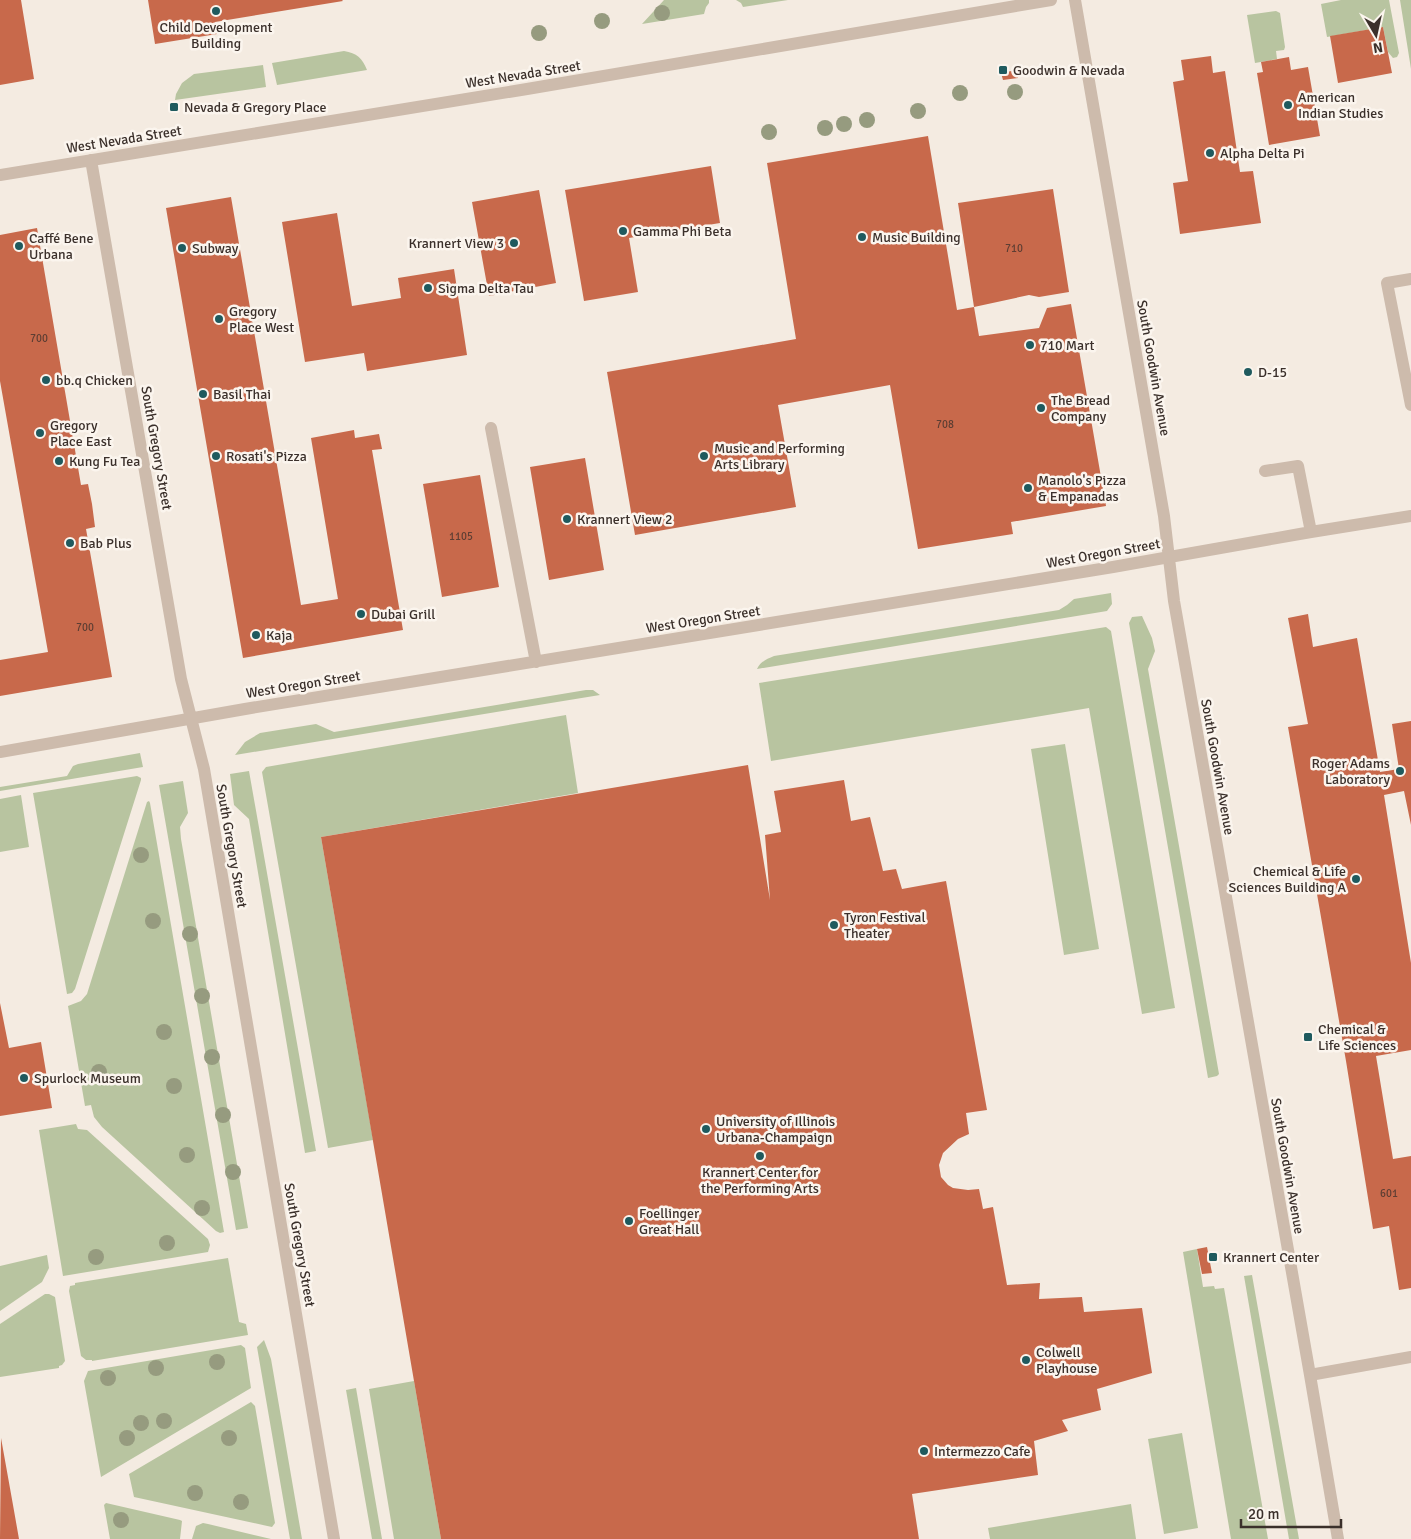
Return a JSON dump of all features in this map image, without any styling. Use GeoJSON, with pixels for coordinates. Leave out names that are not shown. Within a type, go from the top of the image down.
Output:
{"type":"FeatureCollection","features":[{"type":"Feature","properties":{"kind":"street","name":"West Nevada Street"},"geometry":{"type":"LineString","coordinates":[[0,175],[528,89],[1051,0]]}},
{"type":"Feature","properties":{"kind":"street","name":"South Goodwin Avenue"},"geometry":{"type":"LineString","coordinates":[[1075,0],[1164,516],[1174,601],[1338,1539]]}},
{"type":"Feature","properties":{"kind":"street","name":"South Gregory Street"},"geometry":{"type":"LineString","coordinates":[[91,160],[180,672],[207,786],[334,1539]]}},
{"type":"Feature","properties":{"kind":"street"},"geometry":{"type":"LineString","coordinates":[[1411,279],[1387,283],[1411,405]]}},
{"type":"Feature","properties":{"kind":"street"},"geometry":{"type":"LineString","coordinates":[[491,428],[536,662]]}},
{"type":"Feature","properties":{"kind":"street"},"geometry":{"type":"LineString","coordinates":[[1265,471],[1298,466],[1311,532]]}},
{"type":"Feature","properties":{"kind":"street","name":"West Oregon Street"},"geometry":{"type":"LineString","coordinates":[[0,752],[191,718],[1169,558],[1411,516]]}},
{"type":"Feature","properties":{"kind":"street"},"geometry":{"type":"LineString","coordinates":[[1310,1375],[1411,1357]]}},
{"type":"Feature","properties":{"kind":"green space"},"geometry":{"type":"Polygon","coordinates":[[[664,0],[709,0],[709,3],[704,14],[642,24],[664,0]]]}},
{"type":"Feature","properties":{"kind":"green space"},"geometry":{"type":"Polygon","coordinates":[[[736,0],[788,0],[743,7],[736,0]]]}},
{"type":"Feature","properties":{"kind":"green space"},"geometry":{"type":"Polygon","coordinates":[[[1341,0],[1389,0],[1399,53],[1397,57],[1393,58],[1388,52],[1383,27],[1327,37],[1321,4],[1341,0]]]}},
{"type":"Feature","properties":{"kind":"green space"},"geometry":{"type":"Polygon","coordinates":[[[1400,0],[1411,0],[1411,69],[1400,0]]]}},
{"type":"Feature","properties":{"kind":"green space"},"geometry":{"type":"Polygon","coordinates":[[[1276,11],[1280,13],[1284,50],[1276,51],[1277,59],[1255,63],[1247,15],[1276,11]]]}},
{"type":"Feature","properties":{"kind":"green space"},"geometry":{"type":"Polygon","coordinates":[[[344,51],[358,57],[367,70],[277,85],[272,63],[344,51]]]}},
{"type":"Feature","properties":{"kind":"green space"},"geometry":{"type":"Polygon","coordinates":[[[263,65],[266,87],[175,100],[182,83],[194,74],[263,65]]]}},
{"type":"Feature","properties":{"kind":"green space"},"geometry":{"type":"Polygon","coordinates":[[[1111,593],[1112,604],[1107,611],[757,669],[762,662],[774,656],[1059,610],[1074,599],[1111,593]]]}},
{"type":"Feature","properties":{"kind":"green space"},"geometry":{"type":"Polygon","coordinates":[[[1142,616],[1152,638],[1155,651],[1148,669],[1219,1074],[1208,1078],[1129,623],[1132,617],[1142,616]]]}},
{"type":"Feature","properties":{"kind":"green space"},"geometry":{"type":"Polygon","coordinates":[[[1106,627],[1111,631],[1175,1008],[1142,1014],[1089,708],[771,761],[759,683],[1106,627]]]}},
{"type":"Feature","properties":{"kind":"green space"},"geometry":{"type":"Polygon","coordinates":[[[593,690],[600,695],[235,755],[245,742],[260,733],[316,724],[334,732],[593,690]]]}},
{"type":"Feature","properties":{"kind":"green space"},"geometry":{"type":"Polygon","coordinates":[[[566,715],[578,793],[321,837],[373,1140],[328,1148],[262,772],[266,767],[566,715]]]}},
{"type":"Feature","properties":{"kind":"green space"},"geometry":{"type":"Polygon","coordinates":[[[1065,744],[1099,949],[1064,955],[1031,749],[1065,744]]]}},
{"type":"Feature","properties":{"kind":"green space"},"geometry":{"type":"Polygon","coordinates":[[[140,753],[143,767],[0,791],[0,787],[67,776],[73,766],[78,764],[140,753]]]}},
{"type":"Feature","properties":{"kind":"green space"},"geometry":{"type":"Polygon","coordinates":[[[249,771],[316,1151],[305,1153],[249,819],[234,805],[230,774],[249,771]]]}},
{"type":"Feature","properties":{"kind":"green space"},"geometry":{"type":"Polygon","coordinates":[[[137,776],[141,780],[75,989],[72,993],[67,994],[33,793],[137,776]]]}},
{"type":"Feature","properties":{"kind":"green space"},"geometry":{"type":"Polygon","coordinates":[[[183,781],[188,813],[180,827],[181,839],[248,1228],[236,1230],[159,785],[183,781]]]}},
{"type":"Feature","properties":{"kind":"green space"},"geometry":{"type":"Polygon","coordinates":[[[21,795],[29,847],[0,852],[0,799],[21,795]]]}},
{"type":"Feature","properties":{"kind":"green space"},"geometry":{"type":"Polygon","coordinates":[[[149,801],[224,1232],[220,1233],[102,1127],[94,1117],[91,1105],[85,1106],[68,1006],[81,1001],[87,994],[147,802],[149,801]]]}},
{"type":"Feature","properties":{"kind":"green space"},"geometry":{"type":"Polygon","coordinates":[[[76,1124],[78,1129],[87,1130],[208,1239],[210,1245],[208,1252],[63,1276],[39,1130],[76,1124]]]}},
{"type":"Feature","properties":{"kind":"green space"},"geometry":{"type":"Polygon","coordinates":[[[1197,1249],[1203,1287],[1214,1286],[1215,1289],[1224,1288],[1268,1539],[1231,1539],[1183,1252],[1197,1249]]]}},
{"type":"Feature","properties":{"kind":"green space"},"geometry":{"type":"Polygon","coordinates":[[[47,1255],[49,1268],[42,1282],[0,1311],[0,1266],[47,1255]]]}},
{"type":"Feature","properties":{"kind":"green space"},"geometry":{"type":"Polygon","coordinates":[[[228,1258],[239,1322],[246,1324],[248,1335],[92,1361],[86,1360],[81,1356],[69,1291],[70,1286],[75,1285],[75,1283],[228,1258]]]}},
{"type":"Feature","properties":{"kind":"green space"},"geometry":{"type":"Polygon","coordinates":[[[1252,1275],[1299,1539],[1289,1539],[1244,1276],[1252,1275]]]}},
{"type":"Feature","properties":{"kind":"green space"},"geometry":{"type":"Polygon","coordinates":[[[45,1294],[55,1297],[65,1361],[59,1368],[0,1377],[0,1324],[45,1294]]]}},
{"type":"Feature","properties":{"kind":"green space"},"geometry":{"type":"Polygon","coordinates":[[[264,1340],[271,1359],[302,1539],[290,1539],[257,1347],[264,1340]]]}},
{"type":"Feature","properties":{"kind":"green space"},"geometry":{"type":"Polygon","coordinates":[[[241,1345],[245,1348],[251,1388],[101,1477],[84,1381],[88,1371],[241,1345]]]}},
{"type":"Feature","properties":{"kind":"green space"},"geometry":{"type":"Polygon","coordinates":[[[414,1381],[441,1539],[394,1539],[369,1389],[414,1381]]]}},
{"type":"Feature","properties":{"kind":"green space"},"geometry":{"type":"Polygon","coordinates":[[[356,1388],[382,1539],[372,1539],[346,1390],[356,1388]]]}},
{"type":"Feature","properties":{"kind":"green space"},"geometry":{"type":"Polygon","coordinates":[[[251,1402],[255,1406],[275,1523],[272,1527],[134,1497],[129,1474],[251,1402]]]}},
{"type":"Feature","properties":{"kind":"green space"},"geometry":{"type":"Polygon","coordinates":[[[1182,1433],[1198,1528],[1164,1534],[1148,1439],[1182,1433]]]}},
{"type":"Feature","properties":{"kind":"green space"},"geometry":{"type":"Polygon","coordinates":[[[106,1503],[180,1520],[182,1521],[180,1539],[110,1539],[104,1505],[106,1503]]]}},
{"type":"Feature","properties":{"kind":"green space"},"geometry":{"type":"Polygon","coordinates":[[[1131,1504],[1136,1539],[990,1539],[988,1528],[1131,1504]]]}},
{"type":"Feature","properties":{"kind":"green space"},"geometry":{"type":"Polygon","coordinates":[[[203,1523],[271,1539],[192,1539],[196,1526],[203,1523]]]}},
{"type":"Feature","properties":{"kind":"building"},"geometry":{"type":"Polygon","coordinates":[[[0,0],[21,0],[34,79],[0,85],[0,0]]]}},
{"type":"Feature","properties":{"kind":"building","name":"Child Development Building"},"geometry":{"type":"Polygon","coordinates":[[[148,0],[343,1],[215,22],[217,34],[155,44],[148,0]]]}},
{"type":"Feature","properties":{"kind":"building"},"geometry":{"type":"Polygon","coordinates":[[[1383,27],[1392,73],[1338,83],[1330,36],[1383,27]]]}},
{"type":"Feature","properties":{"kind":"building","name":"Alpha Delta Pi"},"geometry":{"type":"Polygon","coordinates":[[[1211,56],[1213,73],[1225,71],[1240,172],[1253,171],[1261,223],[1180,234],[1173,183],[1188,181],[1173,82],[1184,80],[1181,60],[1211,56]]]}},
{"type":"Feature","properties":{"kind":"building","name":"American Indian Studies"},"geometry":{"type":"Polygon","coordinates":[[[1289,57],[1291,70],[1308,67],[1320,136],[1269,145],[1257,73],[1263,72],[1261,62],[1289,57]]]}},
{"type":"Feature","properties":{"kind":"building"},"geometry":{"type":"Polygon","coordinates":[[[1017,70],[1018,78],[1003,80],[1001,73],[1017,70]]]}},
{"type":"Feature","properties":{"kind":"building"},"geometry":{"type":"Polygon","coordinates":[[[928,136],[957,310],[974,307],[979,336],[1039,328],[1047,308],[1071,304],[1106,506],[1011,522],[1013,534],[918,549],[890,385],[778,405],[796,507],[635,535],[607,372],[796,339],[767,163],[928,136]]]}},
{"type":"Feature","properties":{"kind":"building","name":"Gamma Phi Beta"},"geometry":{"type":"Polygon","coordinates":[[[711,166],[720,223],[629,238],[638,292],[584,301],[565,190],[711,166]]]}},
{"type":"Feature","properties":{"kind":"building"},"geometry":{"type":"Polygon","coordinates":[[[1053,189],[1069,292],[1039,297],[1029,295],[974,307],[958,203],[1053,189]]]}},
{"type":"Feature","properties":{"kind":"building","name":"Krannert View 3"},"geometry":{"type":"Polygon","coordinates":[[[539,190],[556,283],[489,296],[472,202],[539,190]]]}},
{"type":"Feature","properties":{"kind":"building","name":"Gregory Place West"},"geometry":{"type":"Polygon","coordinates":[[[231,197],[301,605],[338,599],[311,438],[354,430],[355,438],[379,434],[382,449],[372,450],[403,630],[243,658],[166,208],[231,197]]]}},
{"type":"Feature","properties":{"kind":"building","name":"Sigma Delta Tau"},"geometry":{"type":"Polygon","coordinates":[[[337,213],[352,306],[401,298],[398,278],[454,269],[467,355],[367,371],[364,353],[305,362],[282,222],[337,213]]]}},
{"type":"Feature","properties":{"kind":"building","name":"Gregory Place East"},"geometry":{"type":"Polygon","coordinates":[[[37,228],[81,485],[88,484],[92,504],[95,527],[86,529],[112,677],[0,696],[0,660],[48,652],[0,381],[0,235],[37,228]]]}},
{"type":"Feature","properties":{"kind":"building","name":"Krannert View 2"},"geometry":{"type":"Polygon","coordinates":[[[585,458],[604,570],[549,580],[530,467],[585,458]]]}},
{"type":"Feature","properties":{"kind":"building"},"geometry":{"type":"Polygon","coordinates":[[[480,475],[499,587],[442,597],[423,484],[480,475]]]}},
{"type":"Feature","properties":{"kind":"building","name":"Chemical & Life Sciences Building A"},"geometry":{"type":"Polygon","coordinates":[[[1308,614],[1313,647],[1357,638],[1380,772],[1399,769],[1392,724],[1411,721],[1411,825],[1404,791],[1384,795],[1411,963],[1411,1050],[1376,1056],[1393,1159],[1411,1156],[1411,1288],[1399,1290],[1389,1226],[1373,1229],[1288,727],[1308,724],[1288,618],[1308,614]]]}},
{"type":"Feature","properties":{"kind":"building"},"geometry":{"type":"Polygon","coordinates":[[[748,765],[770,900],[765,835],[781,832],[774,791],[844,780],[851,821],[870,817],[883,871],[896,869],[902,889],[946,881],[987,1110],[966,1113],[969,1134],[958,1139],[943,1153],[939,1165],[941,1177],[953,1188],[979,1189],[983,1209],[993,1207],[1007,1285],[1040,1283],[1039,1299],[1082,1297],[1084,1312],[1142,1308],[1152,1373],[1097,1389],[1101,1410],[1062,1420],[1068,1431],[1034,1441],[1038,1475],[912,1494],[919,1539],[441,1539],[321,837],[748,765]]]}},
{"type":"Feature","properties":{"kind":"building","name":"Spurlock Museum"},"geometry":{"type":"Polygon","coordinates":[[[0,1003],[9,1048],[41,1042],[52,1108],[0,1116],[0,1003]]]}},
{"type":"Feature","properties":{"kind":"building"},"geometry":{"type":"Polygon","coordinates":[[[1207,1247],[1212,1273],[1202,1274],[1197,1249],[1207,1247]]]}},
{"type":"Feature","properties":{"kind":"building"},"geometry":{"type":"Polygon","coordinates":[[[1,1438],[13,1505],[19,1539],[0,1539],[1,1438]]]}},
{"type":"Feature","properties":{"kind":"place","name":"Child Development Building"},"geometry":{"type":"Point","coordinates":[216,11]}},
{"type":"Feature","properties":{"kind":"place","name":"Goodwin & Nevada"},"geometry":{"type":"Point","coordinates":[1003,70]}},
{"type":"Feature","properties":{"kind":"place","name":"American Indian Studies"},"geometry":{"type":"Point","coordinates":[1288,105]}},
{"type":"Feature","properties":{"kind":"place","name":"Nevada & Gregory Place"},"geometry":{"type":"Point","coordinates":[174,107]}},
{"type":"Feature","properties":{"kind":"place","name":"Alpha Delta Pi"},"geometry":{"type":"Point","coordinates":[1210,153]}},
{"type":"Feature","properties":{"kind":"place","name":"Gamma Phi Beta"},"geometry":{"type":"Point","coordinates":[623,231]}},
{"type":"Feature","properties":{"kind":"place","name":"Music Building"},"geometry":{"type":"Point","coordinates":[862,237]}},
{"type":"Feature","properties":{"kind":"place","name":"Krannert View 3"},"geometry":{"type":"Point","coordinates":[514,243]}},
{"type":"Feature","properties":{"kind":"place","name":"Caffé Bene Urbana"},"geometry":{"type":"Point","coordinates":[19,246]}},
{"type":"Feature","properties":{"kind":"place","name":"Subway"},"geometry":{"type":"Point","coordinates":[182,248]}},
{"type":"Feature","properties":{"kind":"place","name":"Sigma Delta Tau"},"geometry":{"type":"Point","coordinates":[428,288]}},
{"type":"Feature","properties":{"kind":"place","name":"Gregory Place West"},"geometry":{"type":"Point","coordinates":[219,319]}},
{"type":"Feature","properties":{"kind":"place","name":"710 Mart"},"geometry":{"type":"Point","coordinates":[1030,345]}},
{"type":"Feature","properties":{"kind":"place","name":"D-15"},"geometry":{"type":"Point","coordinates":[1248,372]}},
{"type":"Feature","properties":{"kind":"place","name":"bb.q Chicken"},"geometry":{"type":"Point","coordinates":[46,380]}},
{"type":"Feature","properties":{"kind":"place","name":"Basil Thai"},"geometry":{"type":"Point","coordinates":[203,394]}},
{"type":"Feature","properties":{"kind":"place","name":"The Bread Company"},"geometry":{"type":"Point","coordinates":[1041,408]}},
{"type":"Feature","properties":{"kind":"place","name":"Gregory Place East"},"geometry":{"type":"Point","coordinates":[40,433]}},
{"type":"Feature","properties":{"kind":"place","name":"Rosati's Pizza"},"geometry":{"type":"Point","coordinates":[216,456]}},
{"type":"Feature","properties":{"kind":"place","name":"Music and Performing Arts Library"},"geometry":{"type":"Point","coordinates":[704,456]}},
{"type":"Feature","properties":{"kind":"place","name":"Kung Fu Tea"},"geometry":{"type":"Point","coordinates":[59,461]}},
{"type":"Feature","properties":{"kind":"place","name":"Manolo's Pizza & Empanadas"},"geometry":{"type":"Point","coordinates":[1028,488]}},
{"type":"Feature","properties":{"kind":"place","name":"Krannert View 2"},"geometry":{"type":"Point","coordinates":[567,519]}},
{"type":"Feature","properties":{"kind":"place","name":"Bab Plus"},"geometry":{"type":"Point","coordinates":[70,543]}},
{"type":"Feature","properties":{"kind":"place","name":"Dubai Grill"},"geometry":{"type":"Point","coordinates":[361,614]}},
{"type":"Feature","properties":{"kind":"place","name":"Kaja"},"geometry":{"type":"Point","coordinates":[256,635]}},
{"type":"Feature","properties":{"kind":"place","name":"Roger Adams Laboratory"},"geometry":{"type":"Point","coordinates":[1400,771]}},
{"type":"Feature","properties":{"kind":"place","name":"Chemical & Life Sciences Building A"},"geometry":{"type":"Point","coordinates":[1356,879]}},
{"type":"Feature","properties":{"kind":"place","name":"Tyron Festival Theater"},"geometry":{"type":"Point","coordinates":[834,925]}},
{"type":"Feature","properties":{"kind":"place","name":"Chemical & Life Sciences"},"geometry":{"type":"Point","coordinates":[1308,1037]}},
{"type":"Feature","properties":{"kind":"place","name":"Spurlock Museum"},"geometry":{"type":"Point","coordinates":[24,1078]}},
{"type":"Feature","properties":{"kind":"place","name":"University of Illinois Urbana-Champaign"},"geometry":{"type":"Point","coordinates":[706,1129]}},
{"type":"Feature","properties":{"kind":"place","name":"Krannert Center for the Performing Arts"},"geometry":{"type":"Point","coordinates":[760,1156]}},
{"type":"Feature","properties":{"kind":"place","name":"Foellinger Great Hall"},"geometry":{"type":"Point","coordinates":[629,1221]}},
{"type":"Feature","properties":{"kind":"place","name":"Krannert Center"},"geometry":{"type":"Point","coordinates":[1213,1257]}},
{"type":"Feature","properties":{"kind":"place","name":"Colwell Playhouse"},"geometry":{"type":"Point","coordinates":[1026,1360]}},
{"type":"Feature","properties":{"kind":"place","name":"Intermezzo Cafe"},"geometry":{"type":"Point","coordinates":[924,1451]}}]}
